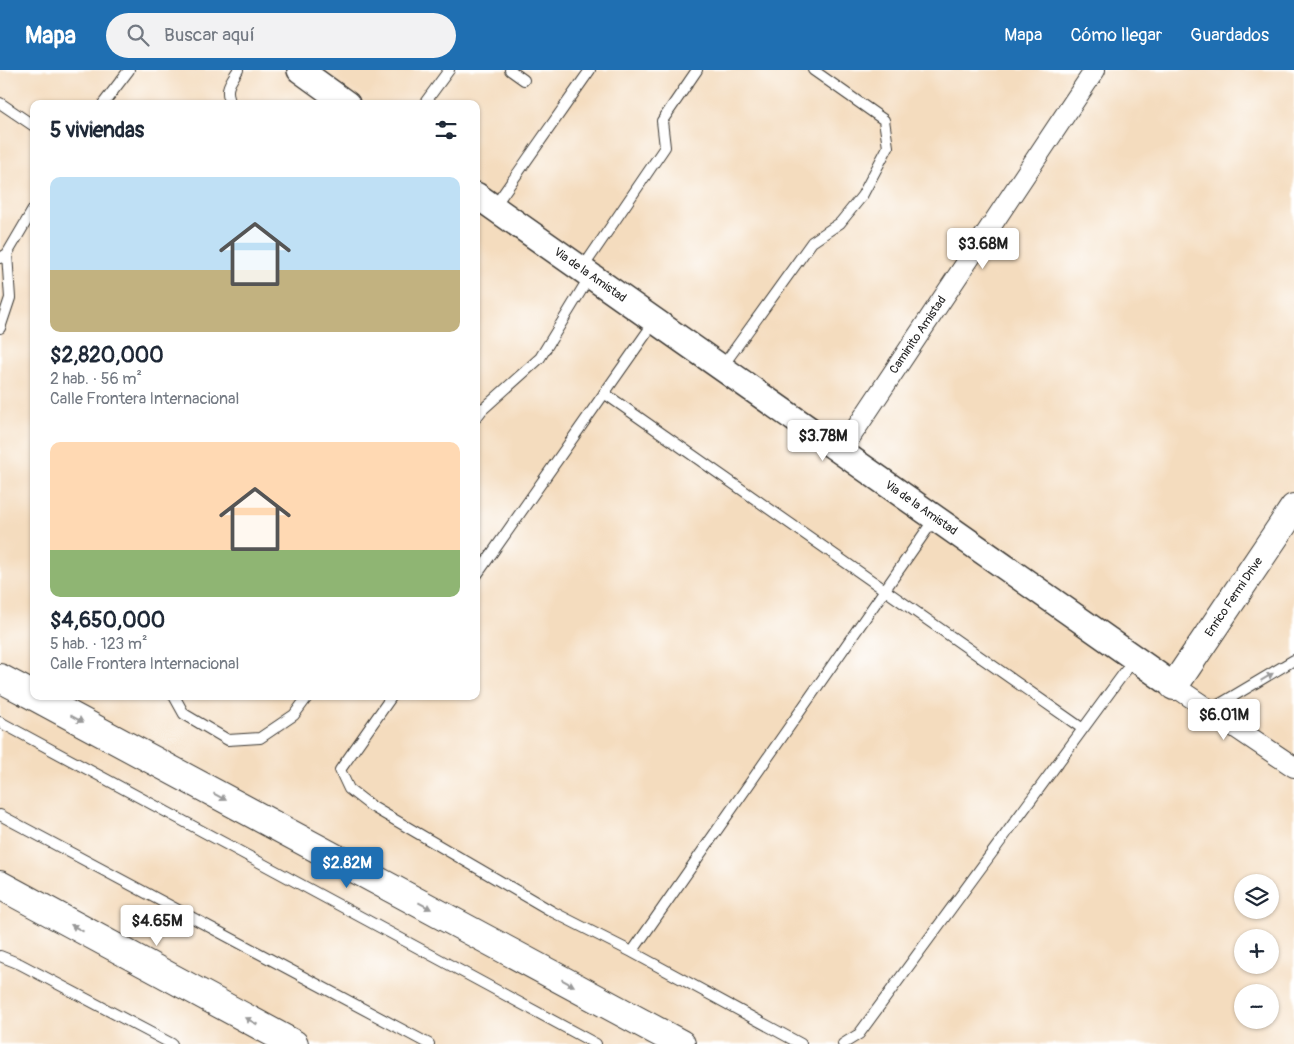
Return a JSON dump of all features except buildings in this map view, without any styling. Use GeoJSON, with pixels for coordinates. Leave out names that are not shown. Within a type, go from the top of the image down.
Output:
{"type":"FeatureCollection","features":[{"type":"Feature","properties":{"kind":"main road","name":"Enrico Fermi Drive"},"geometry":{"type":"LineString","coordinates":[[1174,686],[1294,508]]}},
{"type":"Feature","properties":{"kind":"main road"},"geometry":{"type":"LineString","coordinates":[[0,678],[30,694]]}},
{"type":"Feature","properties":{"kind":"main road"},"geometry":{"type":"LineString","coordinates":[[41,700],[681,1044]]}},
{"type":"Feature","properties":{"kind":"main road"},"geometry":{"type":"LineString","coordinates":[[0,886],[294,1044]]}},
{"type":"Feature","properties":{"kind":"street"},"geometry":{"type":"LineString","coordinates":[[300,70],[342,100]]}},
{"type":"Feature","properties":{"kind":"street","name":"Caminito Amistad"},"geometry":{"type":"LineString","coordinates":[[841,450],[1095,70]]}},
{"type":"Feature","properties":{"kind":"street","name":"Via de la Amistad"},"geometry":{"type":"LineString","coordinates":[[485,201],[1174,686],[1294,767]]}},
{"type":"Feature","properties":{"kind":"lane"},"geometry":{"type":"LineString","coordinates":[[106,100],[129,70]]}},
{"type":"Feature","properties":{"kind":"lane"},"geometry":{"type":"LineString","coordinates":[[229,100],[228,86],[238,70]]}},
{"type":"Feature","properties":{"kind":"lane"},"geometry":{"type":"LineString","coordinates":[[427,100],[449,70]]}},
{"type":"Feature","properties":{"kind":"lane"},"geometry":{"type":"LineString","coordinates":[[510,70],[524,80]]}},
{"type":"Feature","properties":{"kind":"lane"},"geometry":{"type":"LineString","coordinates":[[485,201],[590,70]]}},
{"type":"Feature","properties":{"kind":"lane"},"geometry":{"type":"LineString","coordinates":[[480,409],[540,358],[587,272],[665,147],[662,121],[698,70]]}},
{"type":"Feature","properties":{"kind":"lane"},"geometry":{"type":"LineString","coordinates":[[722,366],[812,242],[840,223],[862,196],[888,148],[884,120],[813,70]]}},
{"type":"Feature","properties":{"kind":"lane"},"geometry":{"type":"LineString","coordinates":[[0,103],[30,123]]}},
{"type":"Feature","properties":{"kind":"lane"},"geometry":{"type":"LineString","coordinates":[[0,328],[10,298],[4,256],[30,214]]}},
{"type":"Feature","properties":{"kind":"lane"},"geometry":{"type":"LineString","coordinates":[[480,570],[655,320]]}},
{"type":"Feature","properties":{"kind":"lane"},"geometry":{"type":"LineString","coordinates":[[604,393],[1083,729]]}},
{"type":"Feature","properties":{"kind":"lane"},"geometry":{"type":"LineString","coordinates":[[632,952],[936,518]]}},
{"type":"Feature","properties":{"kind":"lane"},"geometry":{"type":"LineString","coordinates":[[842,1044],[859,1034],[1135,658]]}},
{"type":"Feature","properties":{"kind":"lane"},"geometry":{"type":"LineString","coordinates":[[1210,710],[1294,660]]}},
{"type":"Feature","properties":{"kind":"lane"},"geometry":{"type":"LineString","coordinates":[[176,700],[184,714],[228,740],[260,738],[294,715],[305,700]]}},
{"type":"Feature","properties":{"kind":"lane"},"geometry":{"type":"LineString","coordinates":[[389,700],[340,770],[349,789],[371,806],[544,908],[632,952],[801,1044]]}},
{"type":"Feature","properties":{"kind":"lane"},"geometry":{"type":"LineString","coordinates":[[0,722],[596,1044]]}},
{"type":"Feature","properties":{"kind":"lane"},"geometry":{"type":"LineString","coordinates":[[0,815],[429,1044]]}},
{"type":"Feature","properties":{"kind":"lane"},"geometry":{"type":"LineString","coordinates":[[0,956],[20,964],[172,1044]]}}]}
